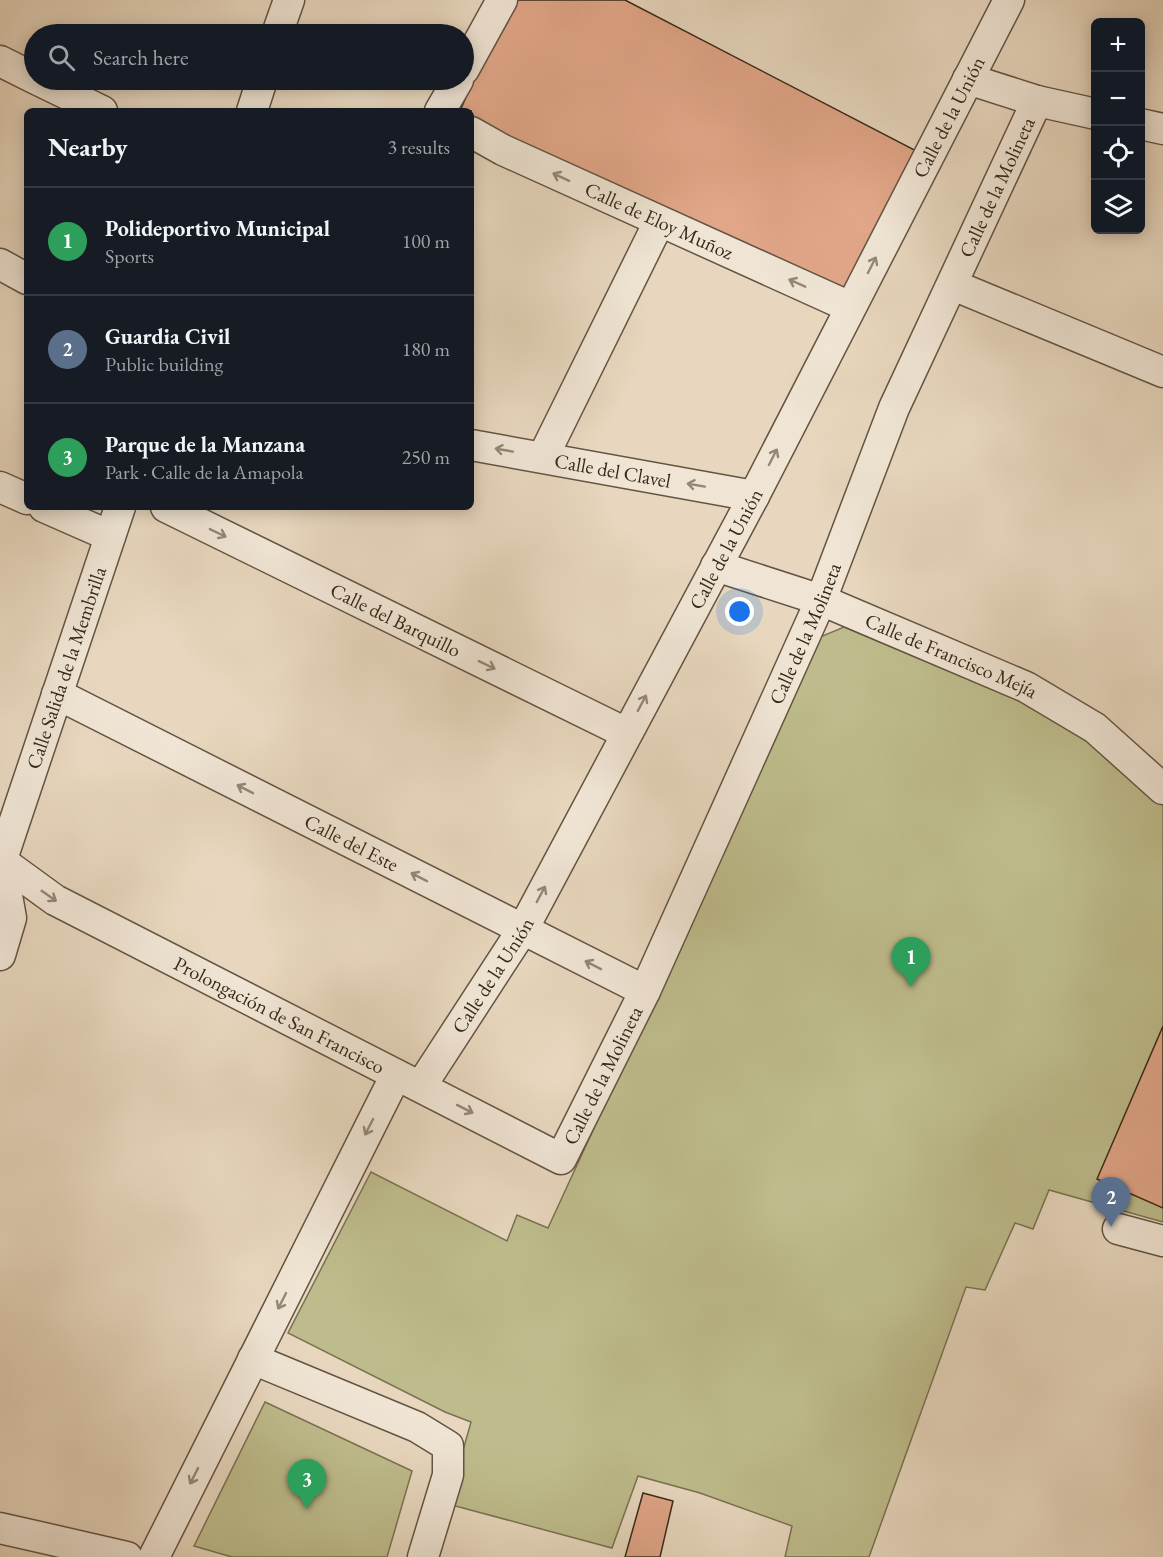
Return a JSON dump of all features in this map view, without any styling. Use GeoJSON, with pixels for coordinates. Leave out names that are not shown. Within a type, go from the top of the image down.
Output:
{"type":"FeatureCollection","features":[{"type":"Feature","properties":{"kind":"street"},"geometry":{"type":"LineString","coordinates":[[281,24],[289,0]]}},
{"type":"Feature","properties":{"kind":"street"},"geometry":{"type":"LineString","coordinates":[[474,51],[502,0]]}},
{"type":"Feature","properties":{"kind":"street","name":"Calle de la Unión"},"geometry":{"type":"LineString","coordinates":[[154,1557],[253,1359],[408,1081],[523,930],[754,496],[1009,0]]}},
{"type":"Feature","properties":{"kind":"street"},"geometry":{"type":"LineString","coordinates":[[0,61],[24,73]]}},
{"type":"Feature","properties":{"kind":"street"},"geometry":{"type":"LineString","coordinates":[[968,79],[1037,101],[1091,113]]}},
{"type":"Feature","properties":{"kind":"street"},"geometry":{"type":"LineString","coordinates":[[59,90],[96,108]]}},
{"type":"Feature","properties":{"kind":"street"},"geometry":{"type":"LineString","coordinates":[[253,108],[259,90]]}},
{"type":"Feature","properties":{"kind":"street"},"geometry":{"type":"LineString","coordinates":[[442,108],[452,90]]}},
{"type":"Feature","properties":{"kind":"street","name":"Calle de la Molineta"},"geometry":{"type":"LineString","coordinates":[[561,1159],[645,992],[821,600],[894,408],[1037,101]]}},
{"type":"Feature","properties":{"kind":"street"},"geometry":{"type":"LineString","coordinates":[[1145,125],[1163,129]]}},
{"type":"Feature","properties":{"kind":"street","name":"Calle de Eloy Muñoz"},"geometry":{"type":"LineString","coordinates":[[474,134],[502,150],[850,307]]}},
{"type":"Feature","properties":{"kind":"street"},"geometry":{"type":"LineString","coordinates":[[543,457],[659,222]]}},
{"type":"Feature","properties":{"kind":"street"},"geometry":{"type":"LineString","coordinates":[[0,264],[24,277]]}},
{"type":"Feature","properties":{"kind":"street"},"geometry":{"type":"LineString","coordinates":[[953,285],[1163,372]]}},
{"type":"Feature","properties":{"kind":"street","name":"Calle del Clavel"},"geometry":{"type":"LineString","coordinates":[[474,446],[754,496]]}},
{"type":"Feature","properties":{"kind":"street"},"geometry":{"type":"LineString","coordinates":[[0,487],[24,498]]}},
{"type":"Feature","properties":{"kind":"street"},"geometry":{"type":"LineString","coordinates":[[51,510],[110,536]]}},
{"type":"Feature","properties":{"kind":"street","name":"Calle Salida de la Membrilla"},"geometry":{"type":"LineString","coordinates":[[0,955],[11,918],[0,862],[119,510]]}},
{"type":"Feature","properties":{"kind":"street","name":"Calle del Barquillo"},"geometry":{"type":"LineString","coordinates":[[172,510],[626,733]]}},
{"type":"Feature","properties":{"kind":"street","name":"Calle de Francisco Mejía"},"geometry":{"type":"LineString","coordinates":[[716,566],[821,600],[1026,687],[1095,728],[1163,789]]}},
{"type":"Feature","properties":{"kind":"street","name":"Calle del Este"},"geometry":{"type":"LineString","coordinates":[[57,694],[645,992]]}},
{"type":"Feature","properties":{"kind":"street","name":"Prolongación de San Francisco"},"geometry":{"type":"LineString","coordinates":[[0,862],[54,900],[561,1159]]}},
{"type":"Feature","properties":{"kind":"street"},"geometry":{"type":"LineString","coordinates":[[1118,1229],[1163,1241]]}},
{"type":"Feature","properties":{"kind":"street"},"geometry":{"type":"LineString","coordinates":[[253,1359],[417,1427],[448,1446],[448,1474],[423,1557]]}},
{"type":"Feature","properties":{"kind":"street"},"geometry":{"type":"LineString","coordinates":[[0,1528],[127,1557]]}},
{"type":"Feature","properties":{"kind":"shaded area"},"geometry":{"type":"Polygon","coordinates":[[[844,627],[1076,725],[1163,801],[1163,1222],[1049,1190],[1033,1229],[1015,1223],[985,1290],[966,1287],[869,1557],[785,1557],[792,1526],[700,1493],[638,1476],[612,1548],[448,1504],[471,1422],[445,1412],[288,1333],[371,1172],[507,1241],[517,1215],[548,1228],[820,637],[844,627]]]}},
{"type":"Feature","properties":{"kind":"shaded area"},"geometry":{"type":"Polygon","coordinates":[[[265,1402],[412,1471],[387,1557],[232,1557],[194,1546],[265,1402]]]}},
{"type":"Feature","properties":{"kind":"building"},"geometry":{"type":"Polygon","coordinates":[[[508,0],[625,0],[928,157],[850,307],[474,131],[474,108],[461,108],[469,90],[474,90],[474,79],[508,0]]]}},
{"type":"Feature","properties":{"kind":"building"},"geometry":{"type":"Polygon","coordinates":[[[1163,1026],[1163,1208],[1097,1179],[1163,1026]]]}},
{"type":"Feature","properties":{"kind":"building"},"geometry":{"type":"Polygon","coordinates":[[[643,1493],[673,1501],[660,1557],[625,1557],[643,1493]]]}},
{"type":"Feature","properties":{"kind":"place","name":"Polideportivo Municipal"},"geometry":{"type":"Point","coordinates":[911,987]}},
{"type":"Feature","properties":{"kind":"place","name":"Guardia Civil"},"geometry":{"type":"Point","coordinates":[1111,1227]}},
{"type":"Feature","properties":{"kind":"place","name":"Parque de la Manzana"},"geometry":{"type":"Point","coordinates":[307,1509]}}]}
